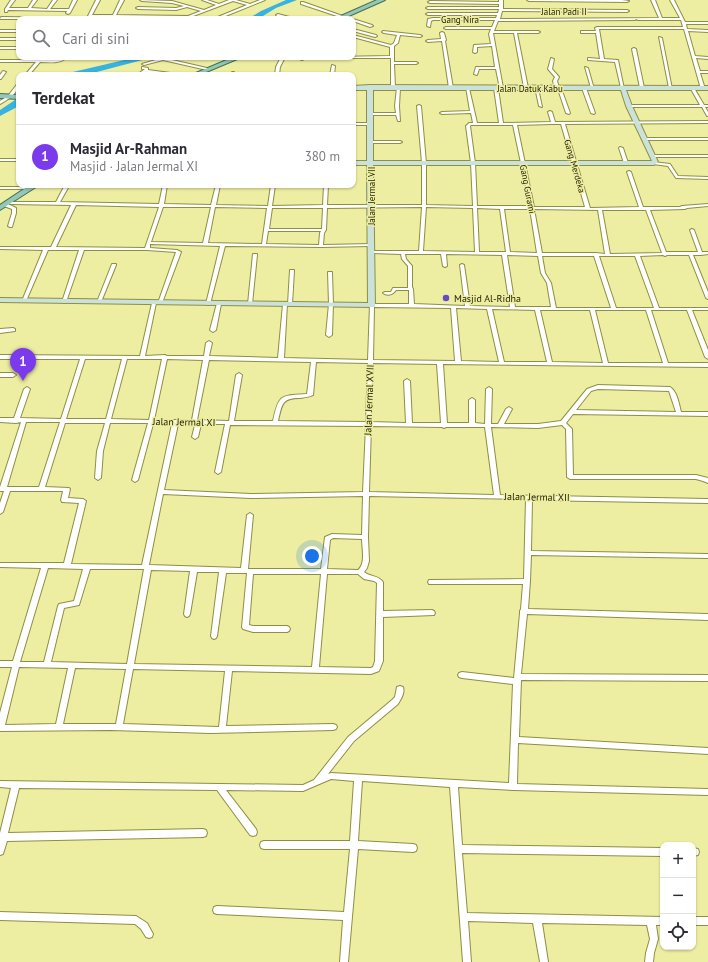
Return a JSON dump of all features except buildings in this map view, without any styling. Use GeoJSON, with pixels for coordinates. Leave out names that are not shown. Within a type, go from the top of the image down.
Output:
{"type":"FeatureCollection","features":[{"type":"Feature","properties":{"kind":"main road"},"geometry":{"type":"LineString","coordinates":[[344,16],[382,0]]}},
{"type":"Feature","properties":{"kind":"main road"},"geometry":{"type":"LineString","coordinates":[[200,72],[230,60]]}},
{"type":"Feature","properties":{"kind":"main road"},"geometry":{"type":"LineString","coordinates":[[0,95],[14,95]]}},
{"type":"Feature","properties":{"kind":"main road"},"geometry":{"type":"LineString","coordinates":[[4,206],[31,188]]}},
{"type":"Feature","properties":{"kind":"street"},"geometry":{"type":"LineString","coordinates":[[1,16],[13,0]]}},
{"type":"Feature","properties":{"kind":"street"},"geometry":{"type":"LineString","coordinates":[[28,10],[35,0]]}},
{"type":"Feature","properties":{"kind":"street"},"geometry":{"type":"LineString","coordinates":[[48,10],[55,0]]}},
{"type":"Feature","properties":{"kind":"street"},"geometry":{"type":"LineString","coordinates":[[66,16],[75,0]]}},
{"type":"Feature","properties":{"kind":"street"},"geometry":{"type":"LineString","coordinates":[[90,16],[98,0]]}},
{"type":"Feature","properties":{"kind":"street"},"geometry":{"type":"LineString","coordinates":[[122,0],[114,16],[134,16],[142,0],[169,1],[204,11]]}},
{"type":"Feature","properties":{"kind":"street"},"geometry":{"type":"LineString","coordinates":[[204,0],[219,5]]}},
{"type":"Feature","properties":{"kind":"street"},"geometry":{"type":"LineString","coordinates":[[192,16],[233,0],[249,5]]}},
{"type":"Feature","properties":{"kind":"street"},"geometry":{"type":"LineString","coordinates":[[222,16],[263,0]]}},
{"type":"Feature","properties":{"kind":"street"},"geometry":{"type":"LineString","coordinates":[[529,0],[627,1]]}},
{"type":"Feature","properties":{"kind":"street"},"geometry":{"type":"LineString","coordinates":[[653,0],[661,19]]}},
{"type":"Feature","properties":{"kind":"street"},"geometry":{"type":"LineString","coordinates":[[672,0],[683,21],[698,72],[705,88]]}},
{"type":"Feature","properties":{"kind":"street"},"geometry":{"type":"LineString","coordinates":[[430,2],[501,2],[501,11],[492,30],[497,68],[501,123]]}},
{"type":"Feature","properties":{"kind":"street"},"geometry":{"type":"LineString","coordinates":[[302,4],[334,16]]}},
{"type":"Feature","properties":{"kind":"street"},"geometry":{"type":"LineString","coordinates":[[138,8],[176,9],[187,6]]}},
{"type":"Feature","properties":{"kind":"street"},"geometry":{"type":"LineString","coordinates":[[7,8],[28,10],[69,10]]}},
{"type":"Feature","properties":{"kind":"street"},"geometry":{"type":"LineString","coordinates":[[428,8],[501,11]]}},
{"type":"Feature","properties":{"kind":"street"},"geometry":{"type":"LineString","coordinates":[[428,14],[501,11]]}},
{"type":"Feature","properties":{"kind":"street","name":"Jalan Padi II"},"geometry":{"type":"LineString","coordinates":[[501,11],[627,11]]}},
{"type":"Feature","properties":{"kind":"street"},"geometry":{"type":"LineString","coordinates":[[1,16],[16,17]]}},
{"type":"Feature","properties":{"kind":"street","name":"Gang Nira"},"geometry":{"type":"LineString","coordinates":[[429,26],[429,20],[433,19],[498,20]]}},
{"type":"Feature","properties":{"kind":"street"},"geometry":{"type":"LineString","coordinates":[[498,20],[661,19],[708,24]]}},
{"type":"Feature","properties":{"kind":"street"},"geometry":{"type":"LineString","coordinates":[[356,21],[371,26]]}},
{"type":"Feature","properties":{"kind":"street"},"geometry":{"type":"LineString","coordinates":[[0,31],[14,31],[16,27]]}},
{"type":"Feature","properties":{"kind":"street"},"geometry":{"type":"LineString","coordinates":[[602,60],[596,28],[598,27],[708,31]]}},
{"type":"Feature","properties":{"kind":"street"},"geometry":{"type":"LineString","coordinates":[[446,28],[538,32]]}},
{"type":"Feature","properties":{"kind":"street"},"geometry":{"type":"LineString","coordinates":[[356,31],[375,36]]}},
{"type":"Feature","properties":{"kind":"street"},"geometry":{"type":"LineString","coordinates":[[384,32],[420,36]]}},
{"type":"Feature","properties":{"kind":"street"},"geometry":{"type":"LineString","coordinates":[[515,32],[526,88]]}},
{"type":"Feature","properties":{"kind":"street"},"geometry":{"type":"LineString","coordinates":[[582,32],[597,32]]}},
{"type":"Feature","properties":{"kind":"street"},"geometry":{"type":"LineString","coordinates":[[399,34],[396,43],[392,46],[392,63],[399,120]]}},
{"type":"Feature","properties":{"kind":"street"},"geometry":{"type":"LineString","coordinates":[[442,34],[451,88]]}},
{"type":"Feature","properties":{"kind":"street"},"geometry":{"type":"LineString","coordinates":[[356,37],[392,46]]}},
{"type":"Feature","properties":{"kind":"street"},"geometry":{"type":"LineString","coordinates":[[660,38],[671,88]]}},
{"type":"Feature","properties":{"kind":"street"},"geometry":{"type":"LineString","coordinates":[[0,39],[16,39]]}},
{"type":"Feature","properties":{"kind":"street"},"geometry":{"type":"LineString","coordinates":[[428,41],[444,40]]}},
{"type":"Feature","properties":{"kind":"street"},"geometry":{"type":"LineString","coordinates":[[475,52],[475,46],[494,45]]}},
{"type":"Feature","properties":{"kind":"street"},"geometry":{"type":"LineString","coordinates":[[0,48],[16,48]]}},
{"type":"Feature","properties":{"kind":"street"},"geometry":{"type":"LineString","coordinates":[[634,49],[642,88]]}},
{"type":"Feature","properties":{"kind":"street"},"geometry":{"type":"LineString","coordinates":[[356,57],[392,57]]}},
{"type":"Feature","properties":{"kind":"street"},"geometry":{"type":"LineString","coordinates":[[694,57],[708,58]]}},
{"type":"Feature","properties":{"kind":"street"},"geometry":{"type":"LineString","coordinates":[[552,59],[550,69],[557,77],[555,82],[568,113]]}},
{"type":"Feature","properties":{"kind":"street"},"geometry":{"type":"LineString","coordinates":[[589,59],[617,61],[629,106],[654,160],[671,166],[677,177],[708,178]]}},
{"type":"Feature","properties":{"kind":"street"},"geometry":{"type":"LineString","coordinates":[[0,61],[61,60]]}},
{"type":"Feature","properties":{"kind":"street"},"geometry":{"type":"LineString","coordinates":[[141,72],[144,68],[162,60]]}},
{"type":"Feature","properties":{"kind":"street"},"geometry":{"type":"LineString","coordinates":[[168,60],[207,69]]}},
{"type":"Feature","properties":{"kind":"street"},"geometry":{"type":"LineString","coordinates":[[277,72],[278,67],[282,60]]}},
{"type":"Feature","properties":{"kind":"street"},"geometry":{"type":"LineString","coordinates":[[30,72],[39,61]]}},
{"type":"Feature","properties":{"kind":"street"},"geometry":{"type":"LineString","coordinates":[[392,63],[416,63]]}},
{"type":"Feature","properties":{"kind":"street"},"geometry":{"type":"LineString","coordinates":[[332,72],[333,66]]}},
{"type":"Feature","properties":{"kind":"street"},"geometry":{"type":"LineString","coordinates":[[144,68],[163,72]]}},
{"type":"Feature","properties":{"kind":"street"},"geometry":{"type":"LineString","coordinates":[[476,74],[476,68],[497,68]]}},
{"type":"Feature","properties":{"kind":"street"},"geometry":{"type":"LineString","coordinates":[[586,68],[593,88]]}},
{"type":"Feature","properties":{"kind":"street"},"geometry":{"type":"LineString","coordinates":[[0,78],[4,72]]}},
{"type":"Feature","properties":{"kind":"street"},"geometry":{"type":"LineString","coordinates":[[698,72],[708,72]]}},
{"type":"Feature","properties":{"kind":"street","name":"Jalan Jermal VII"},"geometry":{"type":"LineString","coordinates":[[370,87],[369,114],[371,163],[370,207],[372,305]]}},
{"type":"Feature","properties":{"kind":"street","name":"Jalan Datuk Kabu"},"geometry":{"type":"LineString","coordinates":[[356,88],[705,88]]}},
{"type":"Feature","properties":{"kind":"street"},"geometry":{"type":"LineString","coordinates":[[467,88],[475,123]]}},
{"type":"Feature","properties":{"kind":"street"},"geometry":{"type":"LineString","coordinates":[[536,88],[541,106]]}},
{"type":"Feature","properties":{"kind":"street"},"geometry":{"type":"LineString","coordinates":[[584,88],[593,113]]}},
{"type":"Feature","properties":{"kind":"street"},"geometry":{"type":"LineString","coordinates":[[693,88],[708,115]]}},
{"type":"Feature","properties":{"kind":"street"},"geometry":{"type":"LineString","coordinates":[[0,103],[14,95]]}},
{"type":"Feature","properties":{"kind":"street"},"geometry":{"type":"LineString","coordinates":[[419,106],[424,163],[424,206],[421,253]]}},
{"type":"Feature","properties":{"kind":"street"},"geometry":{"type":"LineString","coordinates":[[629,106],[708,106]]}},
{"type":"Feature","properties":{"kind":"street"},"geometry":{"type":"LineString","coordinates":[[442,113],[472,112]]}},
{"type":"Feature","properties":{"kind":"street"},"geometry":{"type":"LineString","coordinates":[[550,112],[554,124]]}},
{"type":"Feature","properties":{"kind":"street"},"geometry":{"type":"LineString","coordinates":[[369,114],[398,114]]}},
{"type":"Feature","properties":{"kind":"street"},"geometry":{"type":"LineString","coordinates":[[477,253],[473,162],[468,126],[470,124],[708,122]]}},
{"type":"Feature","properties":{"kind":"street","name":"Gang Gurami"},"geometry":{"type":"LineString","coordinates":[[515,123],[532,208],[539,254],[543,273],[549,283],[554,309]]}},
{"type":"Feature","properties":{"kind":"street"},"geometry":{"type":"LineString","coordinates":[[356,124],[370,124]]}},
{"type":"Feature","properties":{"kind":"street","name":"Gang Merdeka"},"geometry":{"type":"LineString","coordinates":[[563,124],[588,209]]}},
{"type":"Feature","properties":{"kind":"street"},"geometry":{"type":"LineString","coordinates":[[644,139],[708,139]]}},
{"type":"Feature","properties":{"kind":"street"},"geometry":{"type":"LineString","coordinates":[[370,142],[400,142]]}},
{"type":"Feature","properties":{"kind":"street"},"geometry":{"type":"LineString","coordinates":[[621,148],[626,163]]}},
{"type":"Feature","properties":{"kind":"street"},"geometry":{"type":"LineString","coordinates":[[356,163],[626,163],[708,156]]}},
{"type":"Feature","properties":{"kind":"street"},"geometry":{"type":"LineString","coordinates":[[0,160],[16,160]]}},
{"type":"Feature","properties":{"kind":"street"},"geometry":{"type":"LineString","coordinates":[[629,172],[641,208]]}},
{"type":"Feature","properties":{"kind":"street"},"geometry":{"type":"LineString","coordinates":[[0,188],[16,188]]}},
{"type":"Feature","properties":{"kind":"street"},"geometry":{"type":"LineString","coordinates":[[57,204],[66,188]]}},
{"type":"Feature","properties":{"kind":"street"},"geometry":{"type":"LineString","coordinates":[[147,249],[161,206],[164,188]]}},
{"type":"Feature","properties":{"kind":"street"},"geometry":{"type":"LineString","coordinates":[[205,244],[217,188]]}},
{"type":"Feature","properties":{"kind":"street"},"geometry":{"type":"LineString","coordinates":[[264,245],[273,188]]}},
{"type":"Feature","properties":{"kind":"street"},"geometry":{"type":"LineString","coordinates":[[321,246],[322,233],[324,230],[326,188]]}},
{"type":"Feature","properties":{"kind":"street"},"geometry":{"type":"LineString","coordinates":[[53,248],[74,204]]}},
{"type":"Feature","properties":{"kind":"street"},"geometry":{"type":"LineString","coordinates":[[4,206],[74,204],[270,207],[424,206],[600,209],[683,208],[685,206],[708,205]]}},
{"type":"Feature","properties":{"kind":"street"},"geometry":{"type":"LineString","coordinates":[[4,206],[14,208],[10,226]]}},
{"type":"Feature","properties":{"kind":"street"},"geometry":{"type":"LineString","coordinates":[[502,207],[513,308]]}},
{"type":"Feature","properties":{"kind":"street"},"geometry":{"type":"LineString","coordinates":[[648,208],[665,255]]}},
{"type":"Feature","properties":{"kind":"street"},"geometry":{"type":"LineString","coordinates":[[600,209],[608,254]]}},
{"type":"Feature","properties":{"kind":"street"},"geometry":{"type":"LineString","coordinates":[[267,230],[324,230]]}},
{"type":"Feature","properties":{"kind":"street"},"geometry":{"type":"LineString","coordinates":[[692,230],[701,254]]}},
{"type":"Feature","properties":{"kind":"street"},"geometry":{"type":"LineString","coordinates":[[148,243],[321,246],[371,245]]}},
{"type":"Feature","properties":{"kind":"street"},"geometry":{"type":"LineString","coordinates":[[208,304],[223,244]]}},
{"type":"Feature","properties":{"kind":"street"},"geometry":{"type":"LineString","coordinates":[[0,248],[147,249],[179,252],[157,303],[142,358]]}},
{"type":"Feature","properties":{"kind":"street"},"geometry":{"type":"LineString","coordinates":[[24,301],[46,248]]}},
{"type":"Feature","properties":{"kind":"street"},"geometry":{"type":"LineString","coordinates":[[64,302],[82,248]]}},
{"type":"Feature","properties":{"kind":"street"},"geometry":{"type":"LineString","coordinates":[[371,252],[637,255],[691,255],[708,253]]}},
{"type":"Feature","properties":{"kind":"street"},"geometry":{"type":"LineString","coordinates":[[403,253],[404,259],[410,264],[412,306]]}},
{"type":"Feature","properties":{"kind":"street"},"geometry":{"type":"LineString","coordinates":[[443,253],[445,266]]}},
{"type":"Feature","properties":{"kind":"street"},"geometry":{"type":"LineString","coordinates":[[596,254],[614,309]]}},
{"type":"Feature","properties":{"kind":"street"},"geometry":{"type":"LineString","coordinates":[[250,304],[255,255]]}},
{"type":"Feature","properties":{"kind":"street"},"geometry":{"type":"LineString","coordinates":[[637,255],[656,309]]}},
{"type":"Feature","properties":{"kind":"street"},"geometry":{"type":"LineString","coordinates":[[691,255],[708,298]]}},
{"type":"Feature","properties":{"kind":"street"},"geometry":{"type":"LineString","coordinates":[[99,302],[114,265]]}},
{"type":"Feature","properties":{"kind":"street"},"geometry":{"type":"LineString","coordinates":[[462,265],[468,308]]}},
{"type":"Feature","properties":{"kind":"street"},"geometry":{"type":"LineString","coordinates":[[281,359],[292,271]]}},
{"type":"Feature","properties":{"kind":"street"},"geometry":{"type":"LineString","coordinates":[[329,335],[331,304],[330,273]]}},
{"type":"Feature","properties":{"kind":"street"},"geometry":{"type":"LineString","coordinates":[[385,293],[392,293],[395,289],[411,288]]}},
{"type":"Feature","properties":{"kind":"street"},"geometry":{"type":"LineString","coordinates":[[0,300],[208,304],[331,304],[537,309],[708,309]]}},
{"type":"Feature","properties":{"kind":"street"},"geometry":{"type":"LineString","coordinates":[[213,330],[219,304]]}},
{"type":"Feature","properties":{"kind":"street","name":"Jalan Jermal XVII"},"geometry":{"type":"LineString","coordinates":[[359,572],[366,565],[365,537],[372,305]]}},
{"type":"Feature","properties":{"kind":"street"},"geometry":{"type":"LineString","coordinates":[[453,307],[458,363]]}},
{"type":"Feature","properties":{"kind":"street"},"geometry":{"type":"LineString","coordinates":[[489,308],[502,363]]}},
{"type":"Feature","properties":{"kind":"street"},"geometry":{"type":"LineString","coordinates":[[537,309],[550,364]]}},
{"type":"Feature","properties":{"kind":"street"},"geometry":{"type":"LineString","coordinates":[[592,309],[606,364]]}},
{"type":"Feature","properties":{"kind":"street"},"geometry":{"type":"LineString","coordinates":[[648,309],[666,364]]}},
{"type":"Feature","properties":{"kind":"street"},"geometry":{"type":"LineString","coordinates":[[689,309],[708,357]]}},
{"type":"Feature","properties":{"kind":"street"},"geometry":{"type":"LineString","coordinates":[[0,331],[13,330]]}},
{"type":"Feature","properties":{"kind":"street"},"geometry":{"type":"LineString","coordinates":[[194,437],[209,343]]}},
{"type":"Feature","properties":{"kind":"street"},"geometry":{"type":"LineString","coordinates":[[0,357],[165,357],[458,363],[708,365]]}},
{"type":"Feature","properties":{"kind":"street"},"geometry":{"type":"LineString","coordinates":[[135,480],[151,422],[165,357]]}},
{"type":"Feature","properties":{"kind":"street"},"geometry":{"type":"LineString","coordinates":[[41,489],[83,358]]}},
{"type":"Feature","properties":{"kind":"street"},"geometry":{"type":"LineString","coordinates":[[98,478],[100,452],[125,358]]}},
{"type":"Feature","properties":{"kind":"street"},"geometry":{"type":"LineString","coordinates":[[275,423],[279,406],[283,399],[288,396],[310,395],[314,360]]}},
{"type":"Feature","properties":{"kind":"street"},"geometry":{"type":"LineString","coordinates":[[440,362],[444,426]]}},
{"type":"Feature","properties":{"kind":"street"},"geometry":{"type":"LineString","coordinates":[[0,375],[13,375]]}},
{"type":"Feature","properties":{"kind":"street"},"geometry":{"type":"LineString","coordinates":[[218,472],[230,423],[239,375]]}},
{"type":"Feature","properties":{"kind":"street"},"geometry":{"type":"LineString","coordinates":[[407,381],[409,425]]}},
{"type":"Feature","properties":{"kind":"street"},"geometry":{"type":"LineString","coordinates":[[679,413],[672,391],[664,387],[594,387],[589,390],[563,422],[569,429],[569,475],[572,477],[696,477],[707,479]]}},
{"type":"Feature","properties":{"kind":"street"},"geometry":{"type":"LineString","coordinates":[[16,421],[27,389]]}},
{"type":"Feature","properties":{"kind":"street"},"geometry":{"type":"LineString","coordinates":[[489,390],[488,426],[497,496]]}},
{"type":"Feature","properties":{"kind":"street"},"geometry":{"type":"LineString","coordinates":[[472,400],[472,426]]}},
{"type":"Feature","properties":{"kind":"street"},"geometry":{"type":"LineString","coordinates":[[500,426],[509,410]]}},
{"type":"Feature","properties":{"kind":"street"},"geometry":{"type":"LineString","coordinates":[[571,412],[708,414]]}},
{"type":"Feature","properties":{"kind":"street","name":"Jalan Jermal XI"},"geometry":{"type":"LineString","coordinates":[[0,420],[444,426],[538,426],[563,422]]}},
{"type":"Feature","properties":{"kind":"street"},"geometry":{"type":"LineString","coordinates":[[0,512],[3,489],[24,421]]}},
{"type":"Feature","properties":{"kind":"street"},"geometry":{"type":"LineString","coordinates":[[119,727],[147,567],[175,423]]}},
{"type":"Feature","properties":{"kind":"street"},"geometry":{"type":"LineString","coordinates":[[3,489],[67,489],[64,500],[83,501],[67,566]]}},
{"type":"Feature","properties":{"kind":"street","name":"Jalan Jermal XII"},"geometry":{"type":"LineString","coordinates":[[161,492],[251,496],[366,494],[708,501]]}},
{"type":"Feature","properties":{"kind":"street"},"geometry":{"type":"LineString","coordinates":[[513,786],[517,679],[527,581],[529,497]]}},
{"type":"Feature","properties":{"kind":"street"},"geometry":{"type":"LineString","coordinates":[[250,515],[244,627],[253,629],[287,629]]}},
{"type":"Feature","properties":{"kind":"street"},"geometry":{"type":"LineString","coordinates":[[315,670],[328,537],[365,537]]}},
{"type":"Feature","properties":{"kind":"street"},"geometry":{"type":"LineString","coordinates":[[528,553],[708,556]]}},
{"type":"Feature","properties":{"kind":"street"},"geometry":{"type":"LineString","coordinates":[[0,566],[147,567],[247,571],[359,572],[366,577],[376,579],[380,582],[379,661],[376,669],[371,671],[0,664]]}},
{"type":"Feature","properties":{"kind":"street"},"geometry":{"type":"LineString","coordinates":[[45,566],[16,664],[0,728],[119,727],[222,730],[333,727]]}},
{"type":"Feature","properties":{"kind":"street"},"geometry":{"type":"LineString","coordinates":[[47,665],[61,606],[77,603],[87,566]]}},
{"type":"Feature","properties":{"kind":"street"},"geometry":{"type":"LineString","coordinates":[[187,614],[194,569]]}},
{"type":"Feature","properties":{"kind":"street"},"geometry":{"type":"LineString","coordinates":[[214,636],[223,570]]}},
{"type":"Feature","properties":{"kind":"street"},"geometry":{"type":"LineString","coordinates":[[431,582],[527,581]]}},
{"type":"Feature","properties":{"kind":"street"},"geometry":{"type":"LineString","coordinates":[[523,612],[708,617]]}},
{"type":"Feature","properties":{"kind":"street"},"geometry":{"type":"LineString","coordinates":[[380,614],[432,613]]}},
{"type":"Feature","properties":{"kind":"street"},"geometry":{"type":"LineString","coordinates":[[59,727],[72,665]]}},
{"type":"Feature","properties":{"kind":"street"},"geometry":{"type":"LineString","coordinates":[[222,730],[229,668]]}},
{"type":"Feature","properties":{"kind":"street"},"geometry":{"type":"LineString","coordinates":[[462,675],[517,679],[708,678]]}},
{"type":"Feature","properties":{"kind":"street"},"geometry":{"type":"LineString","coordinates":[[317,781],[352,739],[395,702],[398,698],[400,689]]}},
{"type":"Feature","properties":{"kind":"street"},"geometry":{"type":"LineString","coordinates":[[515,740],[708,751]]}},
{"type":"Feature","properties":{"kind":"street"},"geometry":{"type":"LineString","coordinates":[[0,784],[303,788],[331,776],[454,784],[708,792]]}},
{"type":"Feature","properties":{"kind":"street"},"geometry":{"type":"LineString","coordinates":[[344,962],[358,778]]}},
{"type":"Feature","properties":{"kind":"street"},"geometry":{"type":"LineString","coordinates":[[0,852],[2,837],[16,784]]}},
{"type":"Feature","properties":{"kind":"street"},"geometry":{"type":"LineString","coordinates":[[454,784],[467,962]]}},
{"type":"Feature","properties":{"kind":"street"},"geometry":{"type":"LineString","coordinates":[[219,788],[253,832]]}},
{"type":"Feature","properties":{"kind":"street"},"geometry":{"type":"LineString","coordinates":[[2,837],[203,833]]}},
{"type":"Feature","properties":{"kind":"street"},"geometry":{"type":"LineString","coordinates":[[264,845],[354,845],[413,848]]}},
{"type":"Feature","properties":{"kind":"street"},"geometry":{"type":"LineString","coordinates":[[458,849],[660,852]]}},
{"type":"Feature","properties":{"kind":"street"},"geometry":{"type":"LineString","coordinates":[[217,910],[347,916]]}},
{"type":"Feature","properties":{"kind":"street"},"geometry":{"type":"LineString","coordinates":[[0,916],[128,919],[136,920],[144,926],[149,934]]}},
{"type":"Feature","properties":{"kind":"street"},"geometry":{"type":"LineString","coordinates":[[463,917],[660,921]]}},
{"type":"Feature","properties":{"kind":"street"},"geometry":{"type":"LineString","coordinates":[[538,918],[544,962]]}},
{"type":"Feature","properties":{"kind":"street"},"geometry":{"type":"LineString","coordinates":[[649,962],[654,939],[651,921]]}},
{"type":"Feature","properties":{"kind":"street"},"geometry":{"type":"LineString","coordinates":[[696,921],[708,921]]}},
{"type":"Feature","properties":{"kind":"water"},"geometry":{"type":"Polygon","coordinates":[[[286,0],[297,0],[276,8],[263,16],[253,16],[286,0]]]}},
{"type":"Feature","properties":{"kind":"water"},"geometry":{"type":"Polygon","coordinates":[[[124,60],[143,60],[97,72],[73,72],[124,60]]]}},
{"type":"Feature","properties":{"kind":"water"},"geometry":{"type":"Polygon","coordinates":[[[16,98],[16,108],[0,116],[0,110],[16,98]]]}},
{"type":"Feature","properties":{"kind":"place","name":"Masjid Al-Ridha"},"geometry":{"type":"Point","coordinates":[446,298]}},
{"type":"Feature","properties":{"kind":"place","name":"Masjid Ar-Rahman"},"geometry":{"type":"Point","coordinates":[23,381]}}]}
